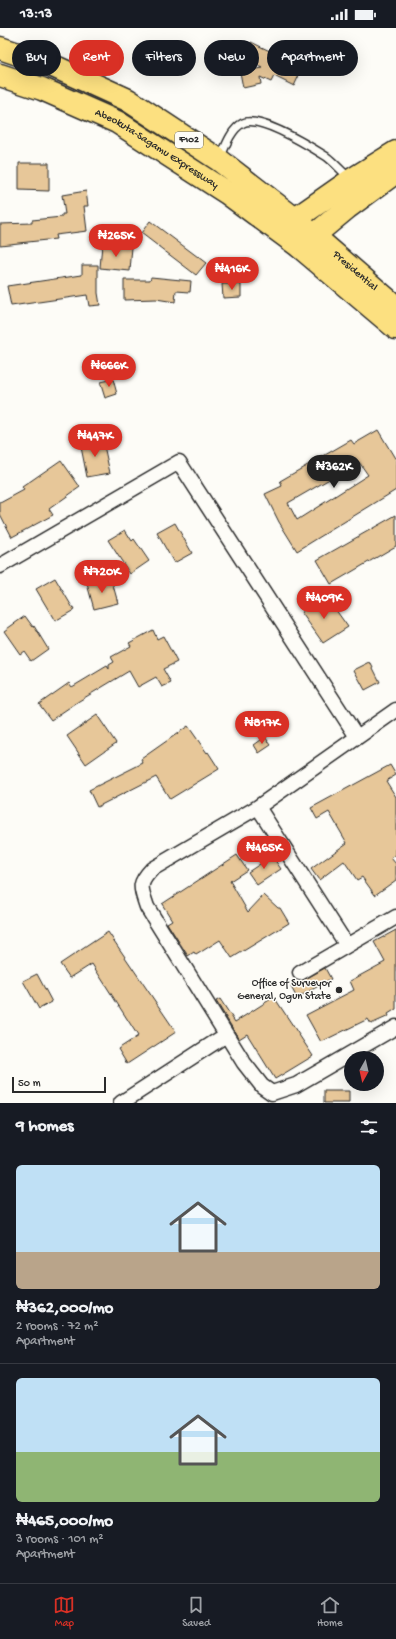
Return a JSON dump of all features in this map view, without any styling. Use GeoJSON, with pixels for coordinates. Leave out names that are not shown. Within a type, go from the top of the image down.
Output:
{"type":"FeatureCollection","features":[{"type":"Feature","properties":{"kind":"main road"},"geometry":{"type":"LineString","coordinates":[[0,40],[12,46]]}},
{"type":"Feature","properties":{"kind":"main road","name":"Abeokuta-Sagamu Expressway"},"geometry":{"type":"LineString","coordinates":[[0,48],[12,52]]}},
{"type":"Feature","properties":{"kind":"main road","name":"Abeokuta-Sagamu Expressway"},"geometry":{"type":"LineString","coordinates":[[61,70],[128,100],[219,160],[287,225],[307,241]]}},
{"type":"Feature","properties":{"kind":"main road","name":"Abeokuta-Sagamu Expressway"},"geometry":{"type":"LineString","coordinates":[[0,75],[42,89],[118,122],[228,193],[287,225]]}},
{"type":"Feature","properties":{"kind":"main road"},"geometry":{"type":"LineString","coordinates":[[0,84],[42,89]]}},
{"type":"Feature","properties":{"kind":"main road"},"geometry":{"type":"LineString","coordinates":[[287,225],[351,180],[396,152]]}},
{"type":"Feature","properties":{"kind":"main road"},"geometry":{"type":"LineString","coordinates":[[396,172],[347,208],[307,241],[396,328]]}},
{"type":"Feature","properties":{"kind":"main road","name":"Presidential"},"geometry":{"type":"LineString","coordinates":[[307,241],[396,306]]}},
{"type":"Feature","properties":{"kind":"street"},"geometry":{"type":"LineString","coordinates":[[0,566],[178,462],[357,737]]}},
{"type":"Feature","properties":{"kind":"street"},"geometry":{"type":"LineString","coordinates":[[396,710],[258,807],[152,869],[142,879],[141,888],[147,907],[226,1035],[244,1063],[262,1086],[272,1093],[296,1085],[396,1027]]}},
{"type":"Feature","properties":{"kind":"street"},"geometry":{"type":"LineString","coordinates":[[258,807],[346,944]]}},
{"type":"Feature","properties":{"kind":"street"},"geometry":{"type":"LineString","coordinates":[[300,973],[346,944],[396,917]]}},
{"type":"Feature","properties":{"kind":"street"},"geometry":{"type":"LineString","coordinates":[[121,1103],[226,1035]]}},
{"type":"Feature","properties":{"kind":"lane"},"geometry":{"type":"LineString","coordinates":[[219,160],[233,132],[243,123],[254,121],[275,128],[328,158],[351,180]]}},
{"type":"Feature","properties":{"kind":"building"},"geometry":{"type":"Polygon","coordinates":[[[259,46],[267,50],[267,76],[274,76],[271,82],[260,77],[261,84],[243,88],[241,76],[259,76],[259,69],[263,68],[259,66],[259,46]]]}},
{"type":"Feature","properties":{"kind":"building"},"geometry":{"type":"Polygon","coordinates":[[[274,76],[299,76],[294,86],[274,76]]]}},
{"type":"Feature","properties":{"kind":"building"},"geometry":{"type":"Polygon","coordinates":[[[19,163],[49,163],[49,191],[19,190],[19,163]]]}},
{"type":"Feature","properties":{"kind":"building"},"geometry":{"type":"Polygon","coordinates":[[[86,191],[88,206],[84,206],[87,231],[55,235],[56,239],[0,245],[0,224],[32,223],[32,220],[62,217],[62,214],[65,214],[62,195],[86,191]]]}},
{"type":"Feature","properties":{"kind":"building"},"geometry":{"type":"Polygon","coordinates":[[[150,221],[206,263],[196,275],[141,233],[150,221]]]}},
{"type":"Feature","properties":{"kind":"building"},"geometry":{"type":"Polygon","coordinates":[[[102,244],[132,247],[130,271],[100,268],[102,244]]]}},
{"type":"Feature","properties":{"kind":"building"},"geometry":{"type":"Polygon","coordinates":[[[82,265],[98,265],[98,293],[100,305],[89,306],[87,295],[11,306],[7,286],[82,275],[82,265]]]}},
{"type":"Feature","properties":{"kind":"building"},"geometry":{"type":"Polygon","coordinates":[[[151,277],[191,281],[190,292],[176,291],[175,302],[156,299],[124,300],[124,280],[150,280],[151,277]]]}},
{"type":"Feature","properties":{"kind":"building"},"geometry":{"type":"Polygon","coordinates":[[[222,284],[241,284],[241,297],[223,298],[222,284]]]}},
{"type":"Feature","properties":{"kind":"building"},"geometry":{"type":"Polygon","coordinates":[[[113,379],[117,394],[105,398],[100,382],[113,379]]]}},
{"type":"Feature","properties":{"kind":"building"},"geometry":{"type":"Polygon","coordinates":[[[378,430],[396,460],[396,490],[297,551],[279,522],[265,494],[282,486],[280,481],[351,440],[354,444],[378,430]],[[359,462],[288,503],[297,520],[368,475],[359,462]]]}},
{"type":"Feature","properties":{"kind":"building"},"geometry":{"type":"Polygon","coordinates":[[[93,439],[94,443],[103,441],[110,473],[87,477],[80,442],[93,439]]]}},
{"type":"Feature","properties":{"kind":"building"},"geometry":{"type":"Polygon","coordinates":[[[61,460],[80,487],[49,509],[53,515],[12,537],[0,514],[0,503],[24,490],[22,487],[61,460]]]}},
{"type":"Feature","properties":{"kind":"building"},"geometry":{"type":"Polygon","coordinates":[[[396,515],[396,546],[331,584],[317,560],[396,515]]]}},
{"type":"Feature","properties":{"kind":"building"},"geometry":{"type":"Polygon","coordinates":[[[175,523],[192,553],[174,563],[157,533],[175,523]]]}},
{"type":"Feature","properties":{"kind":"building"},"geometry":{"type":"Polygon","coordinates":[[[125,530],[132,541],[134,539],[149,561],[130,574],[108,540],[125,530]]]}},
{"type":"Feature","properties":{"kind":"building"},"geometry":{"type":"Polygon","coordinates":[[[55,578],[74,610],[55,621],[36,589],[55,578]]]}},
{"type":"Feature","properties":{"kind":"building"},"geometry":{"type":"Polygon","coordinates":[[[111,578],[118,603],[94,609],[87,584],[111,578]]]}},
{"type":"Feature","properties":{"kind":"building"},"geometry":{"type":"Polygon","coordinates":[[[328,599],[348,627],[323,643],[301,612],[318,600],[320,604],[328,599]]]}},
{"type":"Feature","properties":{"kind":"building"},"geometry":{"type":"Polygon","coordinates":[[[25,616],[33,627],[34,626],[48,649],[31,661],[24,651],[20,654],[4,631],[25,616]]]}},
{"type":"Feature","properties":{"kind":"building"},"geometry":{"type":"Polygon","coordinates":[[[153,630],[157,639],[163,636],[177,662],[163,669],[171,683],[162,687],[156,677],[138,687],[129,671],[51,720],[39,704],[69,683],[72,687],[107,666],[109,669],[109,665],[114,662],[111,657],[131,646],[129,643],[153,630]]]}},
{"type":"Feature","properties":{"kind":"building"},"geometry":{"type":"Polygon","coordinates":[[[370,662],[380,682],[365,690],[354,670],[370,662]]]}},
{"type":"Feature","properties":{"kind":"building"},"geometry":{"type":"Polygon","coordinates":[[[97,715],[116,743],[86,764],[67,736],[97,715]]]}},
{"type":"Feature","properties":{"kind":"building"},"geometry":{"type":"Polygon","coordinates":[[[188,726],[219,769],[170,799],[156,777],[97,807],[89,790],[143,763],[141,759],[188,726]]]}},
{"type":"Feature","properties":{"kind":"building"},"geometry":{"type":"Polygon","coordinates":[[[265,737],[271,745],[259,753],[254,745],[265,737]]]}},
{"type":"Feature","properties":{"kind":"building"},"geometry":{"type":"Polygon","coordinates":[[[390,765],[396,775],[386,781],[396,797],[396,855],[391,858],[396,864],[396,880],[375,895],[362,877],[357,880],[344,861],[319,880],[311,869],[347,843],[329,812],[317,819],[311,808],[390,765]]]}},
{"type":"Feature","properties":{"kind":"building"},"geometry":{"type":"Polygon","coordinates":[[[237,855],[247,870],[230,881],[248,912],[264,895],[278,908],[280,908],[289,923],[232,958],[220,940],[196,955],[194,952],[188,956],[167,923],[172,920],[162,904],[237,855]]]}},
{"type":"Feature","properties":{"kind":"building"},"geometry":{"type":"Polygon","coordinates":[[[272,856],[281,869],[257,885],[248,872],[272,856]]]}},
{"type":"Feature","properties":{"kind":"building"},"geometry":{"type":"Polygon","coordinates":[[[396,930],[396,1009],[388,1014],[389,1016],[371,1024],[368,1019],[321,1042],[306,1015],[354,990],[350,981],[385,962],[374,942],[396,930]]]}},
{"type":"Feature","properties":{"kind":"building"},"geometry":{"type":"Polygon","coordinates":[[[108,932],[176,1032],[127,1064],[118,1049],[138,1036],[92,964],[70,978],[60,964],[108,932]]]}},
{"type":"Feature","properties":{"kind":"building"},"geometry":{"type":"Polygon","coordinates":[[[325,968],[331,979],[297,998],[291,987],[325,968]]]}},
{"type":"Feature","properties":{"kind":"building"},"geometry":{"type":"Polygon","coordinates":[[[37,974],[52,1002],[39,1009],[23,981],[37,974]]]}},
{"type":"Feature","properties":{"kind":"building"},"geometry":{"type":"Polygon","coordinates":[[[274,997],[313,1056],[275,1079],[247,1034],[239,1039],[216,1001],[220,999],[235,1022],[274,997]]]}},
{"type":"Feature","properties":{"kind":"building"},"geometry":{"type":"Polygon","coordinates":[[[324,1091],[349,1091],[349,1103],[324,1103],[324,1091]]]}},
{"type":"Feature","properties":{"kind":"place","name":"Office of Surveyor General, Ogun State"},"geometry":{"type":"Point","coordinates":[339,990]}}]}
